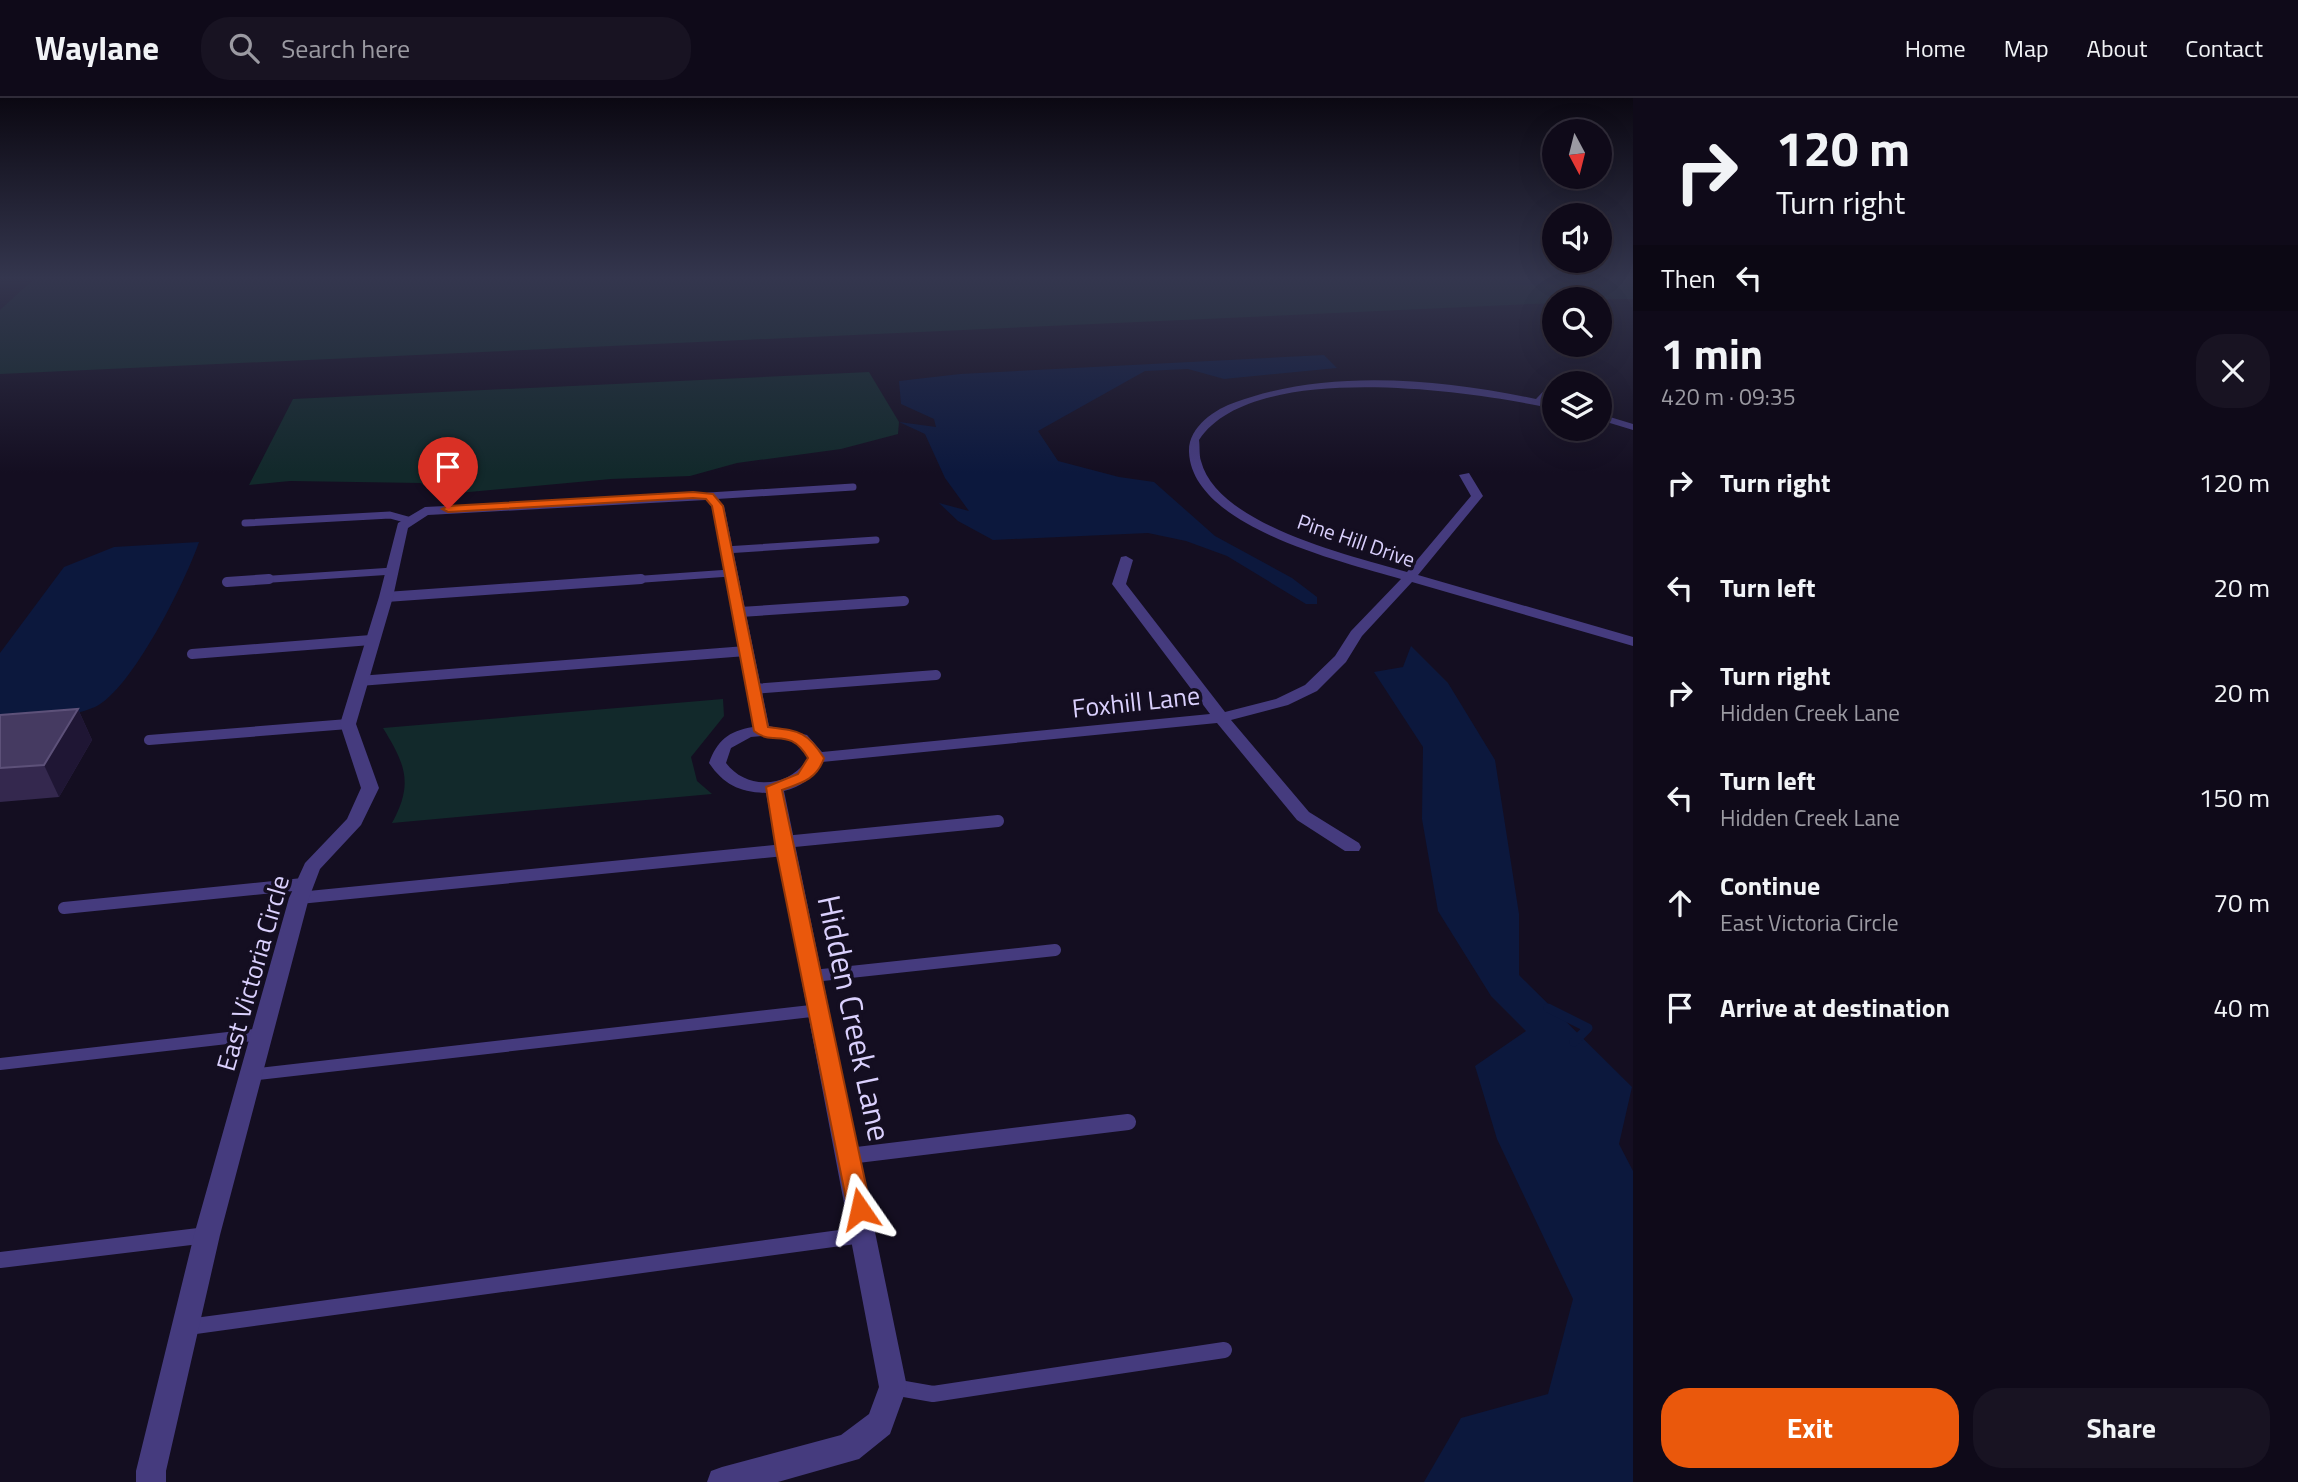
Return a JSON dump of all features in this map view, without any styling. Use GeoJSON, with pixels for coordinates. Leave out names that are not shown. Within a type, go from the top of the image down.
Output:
{"type":"FeatureCollection","features":[{"type":"Feature","properties":{"kind":"street","name":"Pine Hill Drive"},"geometry":{"type":"LineString","coordinates":[[1542,403],[1401,384],[1304,389],[1264,396],[1231,407],[1206,423],[1194,440],[1195,462],[1209,488],[1245,518],[1306,547],[1408,579],[1633,642]]}},
{"type":"Feature","properties":{"kind":"street"},"geometry":{"type":"LineString","coordinates":[[1538,402],[1542,397]]}},
{"type":"Feature","properties":{"kind":"street"},"geometry":{"type":"LineString","coordinates":[[1612,421],[1633,427]]}},
{"type":"Feature","properties":{"kind":"street","name":"Foxhill Lane"},"geometry":{"type":"LineString","coordinates":[[816,758],[1221,718],[1282,702],[1311,688],[1341,659],[1356,634],[1408,579],[1478,496],[1465,475]]}},
{"type":"Feature","properties":{"kind":"street"},"geometry":{"type":"LineString","coordinates":[[348,724],[386,597],[402,526],[408,520],[425,511],[709,496],[718,506],[762,731]]}},
{"type":"Feature","properties":{"kind":"street"},"geometry":{"type":"LineString","coordinates":[[1126,561],[1119,584],[1221,718],[1303,816],[1352,847]]}},
{"type":"Feature","properties":{"kind":"street","name":"East Victoria Circle"},"geometry":{"type":"LineString","coordinates":[[152,1482],[150,1471],[207,1235],[301,891],[312,867],[355,821],[370,788],[348,724]]}},
{"type":"Feature","properties":{"kind":"street"},"geometry":{"type":"LineString","coordinates":[[762,731],[793,735],[805,741],[816,758],[812,769],[804,777],[774,787],[742,785],[730,779],[717,763],[724,745],[747,733],[762,731]]}},
{"type":"Feature","properties":{"kind":"street","name":"Hidden Creek Lane"},"geometry":{"type":"LineString","coordinates":[[722,1482],[848,1448],[880,1424],[893,1387],[865,1235],[774,787]]}},
{"type":"Feature","properties":{"kind":"lane"},"geometry":{"type":"LineString","coordinates":[[709,496],[853,487]]}},
{"type":"Feature","properties":{"kind":"lane"},"geometry":{"type":"LineString","coordinates":[[245,523],[390,515],[408,520]]}},
{"type":"Feature","properties":{"kind":"lane"},"geometry":{"type":"LineString","coordinates":[[725,550],[876,540]]}},
{"type":"Feature","properties":{"kind":"lane"},"geometry":{"type":"LineString","coordinates":[[227,582],[393,570]]}},
{"type":"Feature","properties":{"kind":"lane"},"geometry":{"type":"LineString","coordinates":[[386,597],[730,573]]}},
{"type":"Feature","properties":{"kind":"lane"},"geometry":{"type":"LineString","coordinates":[[740,612],[904,601]]}},
{"type":"Feature","properties":{"kind":"lane"},"geometry":{"type":"LineString","coordinates":[[192,654],[371,640]]}},
{"type":"Feature","properties":{"kind":"lane"},"geometry":{"type":"LineString","coordinates":[[359,681],[746,651]]}},
{"type":"Feature","properties":{"kind":"lane"},"geometry":{"type":"LineString","coordinates":[[753,689],[936,675]]}},
{"type":"Feature","properties":{"kind":"lane"},"geometry":{"type":"LineString","coordinates":[[149,740],[348,724]]}},
{"type":"Feature","properties":{"kind":"lane"},"geometry":{"type":"LineString","coordinates":[[64,908],[301,891],[784,846],[998,821]]}},
{"type":"Feature","properties":{"kind":"lane"},"geometry":{"type":"LineString","coordinates":[[813,976],[1055,950]]}},
{"type":"Feature","properties":{"kind":"lane"},"geometry":{"type":"LineString","coordinates":[[250,1075],[820,1010]]}},
{"type":"Feature","properties":{"kind":"lane"},"geometry":{"type":"LineString","coordinates":[[0,1064],[262,1034]]}},
{"type":"Feature","properties":{"kind":"lane"},"geometry":{"type":"LineString","coordinates":[[849,1156],[1128,1122]]}},
{"type":"Feature","properties":{"kind":"lane"},"geometry":{"type":"LineString","coordinates":[[0,1260],[207,1235]]}},
{"type":"Feature","properties":{"kind":"lane"},"geometry":{"type":"LineString","coordinates":[[185,1327],[865,1235]]}},
{"type":"Feature","properties":{"kind":"lane"},"geometry":{"type":"LineString","coordinates":[[893,1387],[933,1394],[1224,1350]]}},
{"type":"Feature","properties":{"kind":"green space"},"geometry":{"type":"Polygon","coordinates":[[[0,344],[666,344],[0,374],[0,344]]]}},
{"type":"Feature","properties":{"kind":"green space"},"geometry":{"type":"Polygon","coordinates":[[[869,372],[899,422],[898,434],[841,449],[737,463],[690,476],[611,479],[436,495],[421,483],[290,481],[249,485],[293,399],[869,372]]]}},
{"type":"Feature","properties":{"kind":"green space"},"geometry":{"type":"Polygon","coordinates":[[[723,699],[724,716],[691,757],[697,781],[712,794],[392,823],[403,796],[404,774],[397,752],[383,728],[723,699]]]}},
{"type":"Feature","properties":{"kind":"water"},"geometry":{"type":"Polygon","coordinates":[[[1324,355],[1337,368],[1224,379],[1188,369],[1145,371],[1038,431],[1058,461],[1119,477],[1154,482],[1215,536],[1292,578],[1317,597],[1317,604],[1306,604],[1227,556],[1186,541],[1148,533],[993,540],[958,521],[939,503],[969,511],[945,478],[925,434],[899,422],[936,427],[934,419],[901,404],[899,381],[960,374],[1324,355]]]}},
{"type":"Feature","properties":{"kind":"water"},"geometry":{"type":"Polygon","coordinates":[[[199,542],[156,632],[141,657],[110,697],[95,707],[73,714],[0,721],[0,653],[64,567],[114,547],[199,542]]]}},
{"type":"Feature","properties":{"kind":"water"},"geometry":{"type":"Polygon","coordinates":[[[1411,646],[1448,683],[1495,760],[1519,914],[1519,975],[1632,1087],[1619,1144],[1633,1171],[1633,1482],[1424,1482],[1461,1418],[1548,1394],[1573,1299],[1497,1139],[1475,1066],[1526,1031],[1491,996],[1438,911],[1422,819],[1423,747],[1374,672],[1403,667],[1411,646]]]}},
{"type":"Feature","properties":{"kind":"building"},"geometry":{"type":"Polygon","coordinates":[[[78,709],[44,765],[0,768],[0,715],[78,709]]]}},
{"type":"Feature","properties":{"kind":"waterway"},"geometry":{"type":"LineString","coordinates":[[1548,1008],[1588,1028],[1574,1042]]}},
{"type":"Feature","properties":{"kind":"route"},"geometry":{"type":"LineString","coordinates":[[448,509],[693,495],[709,496],[718,506],[762,731],[778,731],[805,741],[813,749],[816,758],[812,769],[804,777],[790,784],[774,787],[784,850],[813,976],[860,1209]]}}]}
